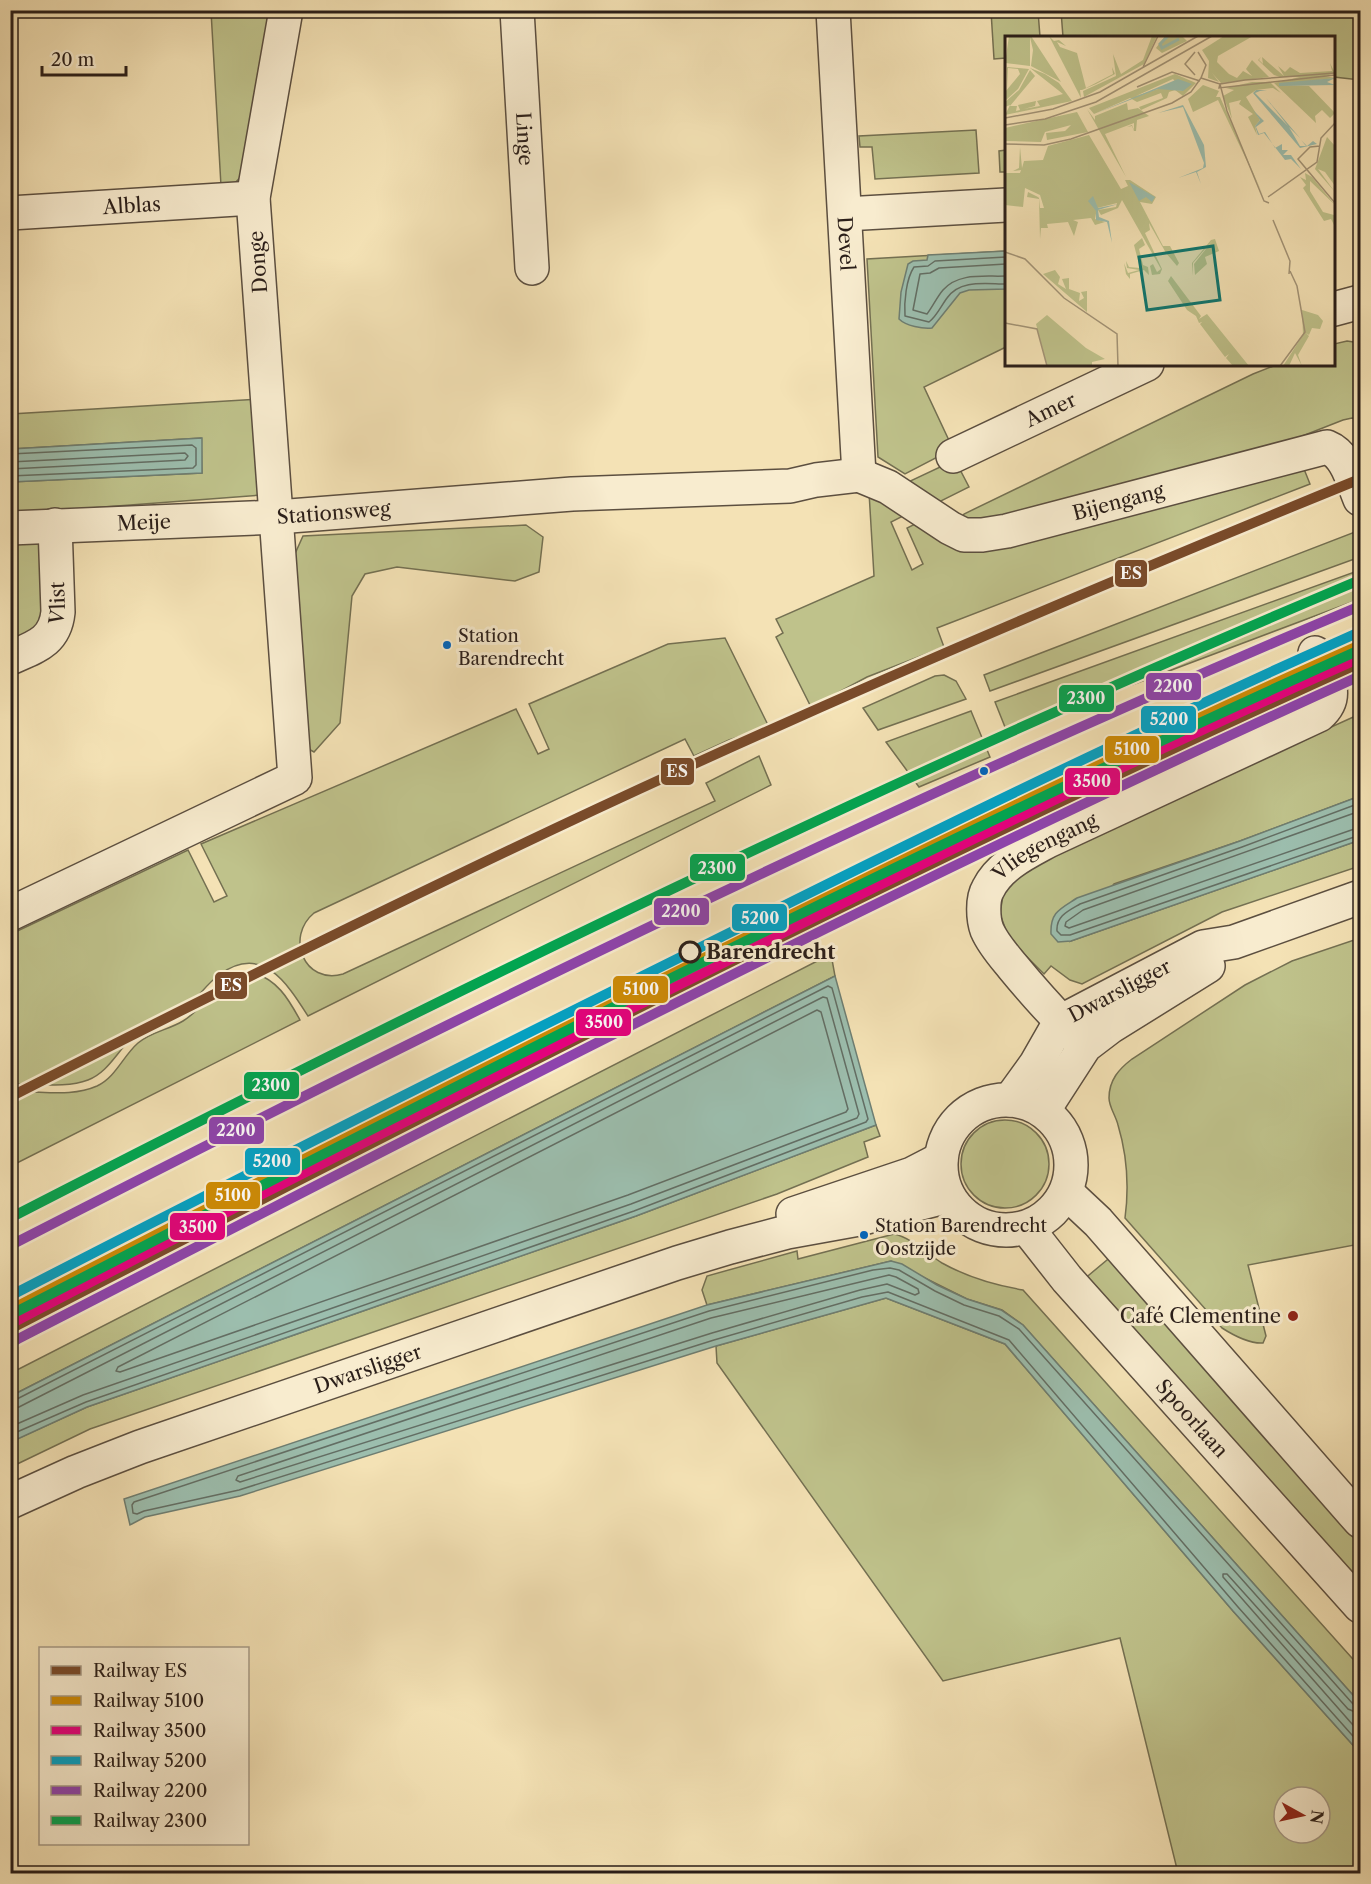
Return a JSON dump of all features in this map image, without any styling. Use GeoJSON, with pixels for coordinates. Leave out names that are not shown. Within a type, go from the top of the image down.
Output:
{"type":"FeatureCollection","features":[{"type":"Feature","properties":{"kind":"street","name":"Donge"},"geometry":{"type":"LineString","coordinates":[[277,517],[253,198],[286,10]]}},
{"type":"Feature","properties":{"kind":"street","name":"Linge"},"geometry":{"type":"LineString","coordinates":[[517,10],[532,268]]}},
{"type":"Feature","properties":{"kind":"street","name":"Devel"},"geometry":{"type":"LineString","coordinates":[[833,10],[859,475]]}},
{"type":"Feature","properties":{"kind":"street","name":"Alblas"},"geometry":{"type":"LineString","coordinates":[[10,213],[253,198]]}},
{"type":"Feature","properties":{"kind":"street"},"geometry":{"type":"LineString","coordinates":[[845,214],[1005,205]]}},
{"type":"Feature","properties":{"kind":"street"},"geometry":{"type":"LineString","coordinates":[[1335,309],[1360,302]]}},
{"type":"Feature","properties":{"kind":"street","name":"Amer"},"geometry":{"type":"LineString","coordinates":[[953,456],[1143,366]]}},
{"type":"Feature","properties":{"kind":"street","name":"Bijengang"},"geometry":{"type":"LineString","coordinates":[[859,475],[888,487],[964,535],[1007,531],[1328,447],[1336,450],[1343,458],[1360,499]]}},
{"type":"Feature","properties":{"kind":"street","name":"Stationsweg"},"geometry":{"type":"LineString","coordinates":[[10,914],[295,778],[277,517],[572,494],[790,486],[816,480],[859,475]]}},
{"type":"Feature","properties":{"kind":"street","name":"Meije"},"geometry":{"type":"LineString","coordinates":[[10,528],[277,517]]}},
{"type":"Feature","properties":{"kind":"street","name":"Vlist"},"geometry":{"type":"LineString","coordinates":[[10,658],[41,644],[57,626],[55,525]]}},
{"type":"Feature","properties":{"kind":"street","name":"Vliegengang"},"geometry":{"type":"LineString","coordinates":[[1085,1046],[1060,1022],[997,947],[986,928],[984,909],[986,891],[996,876],[1010,863],[1048,840],[1319,715],[1327,708],[1332,698],[1331,688],[1315,653]]}},
{"type":"Feature","properties":{"kind":"street","name":"Dwarsligger"},"geometry":{"type":"LineString","coordinates":[[1010,1100],[1036,1064],[1060,1022],[1203,947],[1234,942],[1360,897]]}},
{"type":"Feature","properties":{"kind":"street","name":"Dwarsligger"},"geometry":{"type":"LineString","coordinates":[[1043,1111],[1085,1046],[1110,1027],[1214,962],[1234,942]]}},
{"type":"Feature","properties":{"kind":"street"},"geometry":{"type":"LineString","coordinates":[[1010,1100],[1022,1101],[1043,1111],[1055,1121],[1069,1148],[1070,1178],[1066,1192],[1050,1214],[1027,1228],[1011,1231],[981,1227],[957,1209],[948,1196],[942,1178],[941,1159],[950,1131],[963,1115],[980,1105],[1010,1100]]}},
{"type":"Feature","properties":{"kind":"street","name":"Dwarsligger"},"geometry":{"type":"LineString","coordinates":[[730,1246],[784,1217],[912,1173],[941,1159]]}},
{"type":"Feature","properties":{"kind":"street"},"geometry":{"type":"LineString","coordinates":[[1066,1192],[1098,1222],[1360,1521]]}},
{"type":"Feature","properties":{"kind":"street","name":"Dwarsligger"},"geometry":{"type":"LineString","coordinates":[[10,1502],[76,1472],[140,1447],[730,1246],[787,1232],[859,1219],[948,1196]]}},
{"type":"Feature","properties":{"kind":"street","name":"Spoorlaan"},"geometry":{"type":"LineString","coordinates":[[1027,1228],[1067,1279],[1360,1606]]}},
{"type":"Feature","properties":{"kind":"green space"},"geometry":{"type":"Polygon","coordinates":[[[211,11],[272,11],[248,169],[234,184],[221,186],[211,11]]]}},
{"type":"Feature","properties":{"kind":"green space"},"geometry":{"type":"Polygon","coordinates":[[[991,11],[1038,11],[1040,36],[1005,36],[1005,58],[994,59],[991,11]]]}},
{"type":"Feature","properties":{"kind":"green space"},"geometry":{"type":"Polygon","coordinates":[[[1061,11],[1360,11],[1360,80],[1335,77],[1335,36],[1063,36],[1061,11]]]}},
{"type":"Feature","properties":{"kind":"green space"},"geometry":{"type":"Polygon","coordinates":[[[976,130],[979,173],[875,179],[872,147],[860,147],[859,136],[976,130]]]}},
{"type":"Feature","properties":{"kind":"green space"},"geometry":{"type":"Polygon","coordinates":[[[1005,150],[1005,172],[1000,172],[999,151],[1005,150]]]}},
{"type":"Feature","properties":{"kind":"green space"},"geometry":{"type":"Polygon","coordinates":[[[1005,251],[1005,347],[924,387],[953,449],[905,474],[878,457],[867,259],[1005,251]]]}},
{"type":"Feature","properties":{"kind":"green space"},"geometry":{"type":"Polygon","coordinates":[[[1347,341],[1360,343],[1360,420],[1352,418],[1343,420],[1282,444],[981,525],[961,518],[964,514],[1253,374],[1273,366],[1335,366],[1335,344],[1347,341]]]}},
{"type":"Feature","properties":{"kind":"green space"},"geometry":{"type":"Polygon","coordinates":[[[259,399],[262,495],[11,514],[10,482],[202,473],[201,438],[11,449],[11,414],[259,399]]]}},
{"type":"Feature","properties":{"kind":"green space"},"geometry":{"type":"Polygon","coordinates":[[[955,460],[969,487],[937,503],[906,483],[955,460]]]}},
{"type":"Feature","properties":{"kind":"green space"},"geometry":{"type":"Polygon","coordinates":[[[1304,469],[1310,484],[937,628],[944,647],[867,677],[811,707],[776,637],[783,633],[776,619],[874,576],[869,492],[907,514],[891,522],[912,570],[923,564],[907,528],[919,522],[949,542],[1304,469]]]}},
{"type":"Feature","properties":{"kind":"green space"},"geometry":{"type":"Polygon","coordinates":[[[526,525],[543,537],[539,572],[515,581],[397,567],[365,574],[352,596],[340,723],[314,752],[305,747],[294,556],[303,536],[526,525]]]}},
{"type":"Feature","properties":{"kind":"green space"},"geometry":{"type":"Polygon","coordinates":[[[1360,530],[1360,557],[990,691],[984,675],[1360,530]]]}},
{"type":"Feature","properties":{"kind":"green space"},"geometry":{"type":"Polygon","coordinates":[[[36,538],[47,552],[45,625],[11,642],[11,540],[36,538]]]}},
{"type":"Feature","properties":{"kind":"green space"},"geometry":{"type":"Polygon","coordinates":[[[1360,570],[1360,599],[1007,732],[995,702],[1360,570]]]}},
{"type":"Feature","properties":{"kind":"green space"},"geometry":{"type":"Polygon","coordinates":[[[725,638],[769,727],[729,740],[694,756],[685,739],[314,913],[305,923],[301,934],[300,946],[303,957],[309,966],[318,972],[329,976],[343,974],[715,801],[706,783],[759,756],[771,785],[308,1016],[291,991],[272,971],[261,965],[248,963],[234,966],[214,979],[193,1002],[177,1014],[137,1034],[95,1077],[70,1084],[11,1084],[11,934],[188,850],[214,902],[227,896],[201,844],[516,709],[538,754],[549,749],[529,704],[668,644],[725,638]]]}},
{"type":"Feature","properties":{"kind":"green space"},"geometry":{"type":"Polygon","coordinates":[[[944,675],[956,681],[966,699],[878,730],[863,708],[935,676],[944,675]]]}},
{"type":"Feature","properties":{"kind":"green space"},"geometry":{"type":"Polygon","coordinates":[[[971,711],[990,757],[919,787],[886,742],[971,711]]]}},
{"type":"Feature","properties":{"kind":"green space"},"geometry":{"type":"Polygon","coordinates":[[[1360,714],[1360,796],[1240,841],[1114,884],[1071,941],[1360,840],[1360,866],[1222,912],[1082,984],[1070,980],[1051,966],[1044,974],[1007,933],[1000,914],[1004,889],[1020,871],[1360,714]]]}},
{"type":"Feature","properties":{"kind":"green space"},"geometry":{"type":"Polygon","coordinates":[[[1360,938],[1360,1244],[1248,1265],[1266,1336],[1263,1343],[1247,1341],[1222,1328],[1125,1218],[1127,1183],[1125,1160],[1121,1136],[1109,1101],[1109,1092],[1119,1071],[1132,1059],[1245,985],[1292,961],[1360,938]]]}},
{"type":"Feature","properties":{"kind":"green space"},"geometry":{"type":"Polygon","coordinates":[[[831,954],[835,976],[11,1396],[11,1373],[831,954]]]}},
{"type":"Feature","properties":{"kind":"green space"},"geometry":{"type":"Polygon","coordinates":[[[251,972],[275,984],[300,1020],[11,1166],[11,1092],[65,1093],[97,1086],[114,1072],[138,1043],[148,1036],[183,1021],[228,979],[251,972]]]}},
{"type":"Feature","properties":{"kind":"green space"},"geometry":{"type":"Polygon","coordinates":[[[1005,1120],[1022,1124],[1036,1133],[1045,1147],[1049,1164],[1045,1181],[1036,1195],[1022,1204],[1005,1208],[988,1204],[974,1195],[965,1181],[961,1164],[965,1147],[974,1133],[988,1124],[1005,1120]]]}},
{"type":"Feature","properties":{"kind":"green space"},"geometry":{"type":"Polygon","coordinates":[[[876,1125],[880,1136],[864,1142],[868,1157],[777,1194],[90,1429],[11,1467],[10,1442],[87,1407],[636,1216],[876,1125]]]}},
{"type":"Feature","properties":{"kind":"green space"},"geometry":{"type":"Polygon","coordinates":[[[894,1234],[907,1239],[942,1263],[961,1272],[991,1283],[1023,1290],[1360,1667],[1360,1703],[1023,1325],[1002,1310],[967,1299],[891,1261],[707,1305],[702,1290],[707,1276],[797,1251],[798,1259],[894,1234]]]}},
{"type":"Feature","properties":{"kind":"green space"},"geometry":{"type":"Polygon","coordinates":[[[1113,1255],[1360,1533],[1360,1592],[1083,1280],[1113,1255]]]}},
{"type":"Feature","properties":{"kind":"green space"},"geometry":{"type":"Polygon","coordinates":[[[886,1298],[1005,1344],[1233,1611],[1360,1753],[1360,1873],[1178,1873],[1120,1638],[943,1681],[717,1363],[716,1346],[886,1298]]]}},
{"type":"Feature","properties":{"kind":"water"},"geometry":{"type":"Polygon","coordinates":[[[1005,251],[1005,289],[969,290],[960,293],[932,328],[906,324],[899,319],[901,292],[908,264],[913,261],[927,260],[928,255],[1005,251]]]}},
{"type":"Feature","properties":{"kind":"water"},"geometry":{"type":"Polygon","coordinates":[[[202,438],[202,473],[11,482],[11,449],[202,438]]]}},
{"type":"Feature","properties":{"kind":"water"},"geometry":{"type":"Polygon","coordinates":[[[1360,796],[1360,840],[1071,941],[1058,942],[1051,934],[1054,916],[1061,908],[1077,898],[1360,796]]]}},
{"type":"Feature","properties":{"kind":"water"},"geometry":{"type":"Polygon","coordinates":[[[835,976],[876,1125],[636,1216],[87,1407],[11,1442],[11,1396],[835,976]]]}},
{"type":"Feature","properties":{"kind":"water"},"geometry":{"type":"Polygon","coordinates":[[[891,1261],[902,1264],[937,1285],[967,1299],[1001,1310],[1023,1325],[1360,1703],[1360,1753],[1233,1611],[1005,1344],[886,1298],[716,1346],[240,1496],[145,1517],[130,1525],[124,1499],[707,1305],[891,1261]]]}},
{"type":"Feature","properties":{"kind":"rail line","name":"ES"},"geometry":{"type":"LineString","coordinates":[[10,1097],[344,930],[681,770],[1019,621],[1360,479]]}},
{"type":"Feature","properties":{"kind":"rail line","name":"2300"},"geometry":{"type":"LineString","coordinates":[[10,1218],[342,1050],[676,887],[1014,730],[1355,582]]}},
{"type":"Feature","properties":{"kind":"rail line","name":"2200"},"geometry":{"type":"LineString","coordinates":[[15,1243],[347,1075],[682,911],[1019,755],[1360,606]]}},
{"type":"Feature","properties":{"kind":"rail line","name":"5200"},"geometry":{"type":"LineString","coordinates":[[10,1296],[529,1032],[865,865],[1109,747],[1355,634]]}},
{"type":"Feature","properties":{"kind":"rail line","name":"5100"},"geometry":{"type":"LineString","coordinates":[[10,1310],[712,954],[1115,757],[1360,645]]}},
{"type":"Feature","properties":{"kind":"rail line","name":"2300"},"geometry":{"type":"LineString","coordinates":[[10,1315],[678,974],[846,891],[1355,652]]}},
{"type":"Feature","properties":{"kind":"rail line","name":"3500"},"geometry":{"type":"LineString","coordinates":[[16,1321],[364,1142],[875,887],[1116,770],[1360,658]]}},
{"type":"Feature","properties":{"kind":"rail line","name":"ES"},"geometry":{"type":"LineString","coordinates":[[10,1329],[681,987],[1019,822],[1360,663]]}},
{"type":"Feature","properties":{"kind":"rail line","name":"2200"},"geometry":{"type":"LineString","coordinates":[[16,1340],[684,999],[1020,834],[1360,676]]}},
{"type":"Feature","properties":{"kind":"place","name":"Station Barendrecht"},"geometry":{"type":"Point","coordinates":[447,645]}},
{"type":"Feature","properties":{"kind":"place","name":"Barendrecht"},"geometry":{"type":"Point","coordinates":[690,952]}},
{"type":"Feature","properties":{"kind":"place","name":"Station Barendrecht Oostzijde"},"geometry":{"type":"Point","coordinates":[864,1235]}},
{"type":"Feature","properties":{"kind":"place","name":"Café Clementine"},"geometry":{"type":"Point","coordinates":[1293,1316]}}]}
